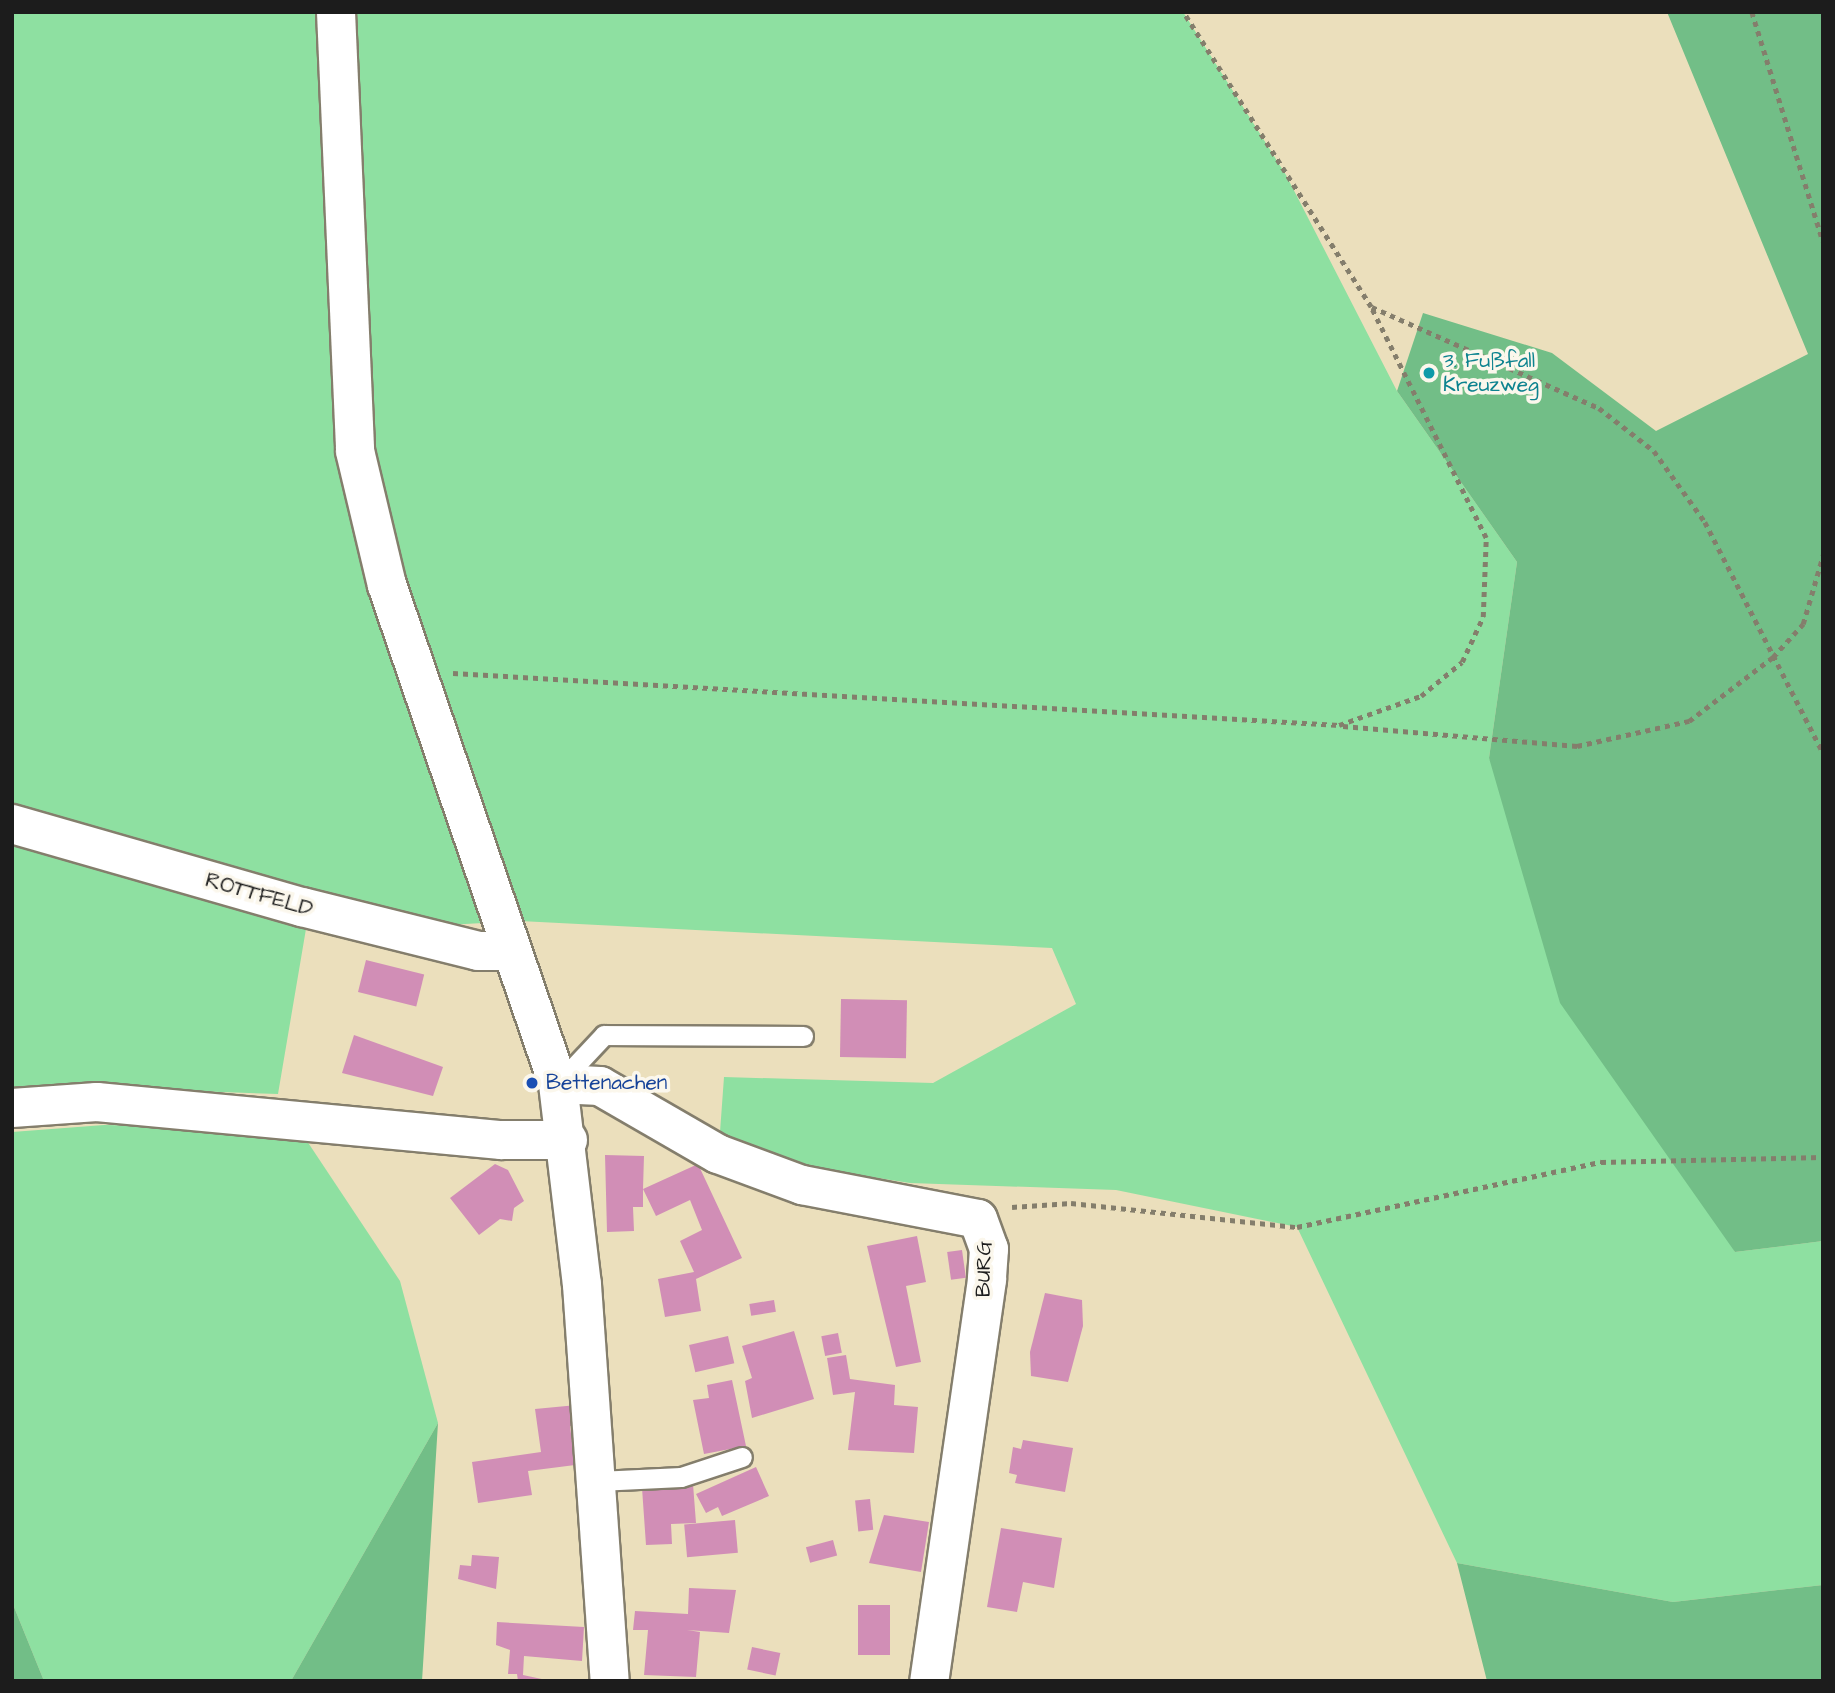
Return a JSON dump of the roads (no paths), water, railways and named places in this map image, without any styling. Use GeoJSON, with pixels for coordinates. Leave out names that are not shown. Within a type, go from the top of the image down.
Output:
{"type":"FeatureCollection","features":[{"type":"Feature","properties":{"kind":"street"},"geometry":{"type":"LineString","coordinates":[[336,12],[355,451],[387,585],[421,677],[508,951],[558,1084],[568,1140],[598,1481],[610,1681]]}},
{"type":"Feature","properties":{"kind":"street","name":"ROTTFELD"},"geometry":{"type":"LineString","coordinates":[[12,824],[302,907],[478,951],[508,951]]}},
{"type":"Feature","properties":{"kind":"street","name":"BURG"},"geometry":{"type":"LineString","coordinates":[[558,1084],[600,1086],[718,1154],[802,1185],[978,1219],[989,1249],[987,1280],[929,1681]]}},
{"type":"Feature","properties":{"kind":"street"},"geometry":{"type":"LineString","coordinates":[[12,1108],[97,1102],[501,1140],[568,1140]]}},
{"type":"Feature","properties":{"kind":"lane"},"geometry":{"type":"LineString","coordinates":[[558,1084],[604,1035],[803,1036]]}},
{"type":"Feature","properties":{"kind":"lane"},"geometry":{"type":"LineString","coordinates":[[598,1481],[681,1477],[742,1457]]}},
{"type":"Feature","properties":{"kind":"place","name":"3. Fußfall Kreuzweg"},"geometry":{"type":"Point","coordinates":[1429,373]}},
{"type":"Feature","properties":{"kind":"place","name":"Bettenachen"},"geometry":{"type":"Point","coordinates":[532,1083]}}]}
